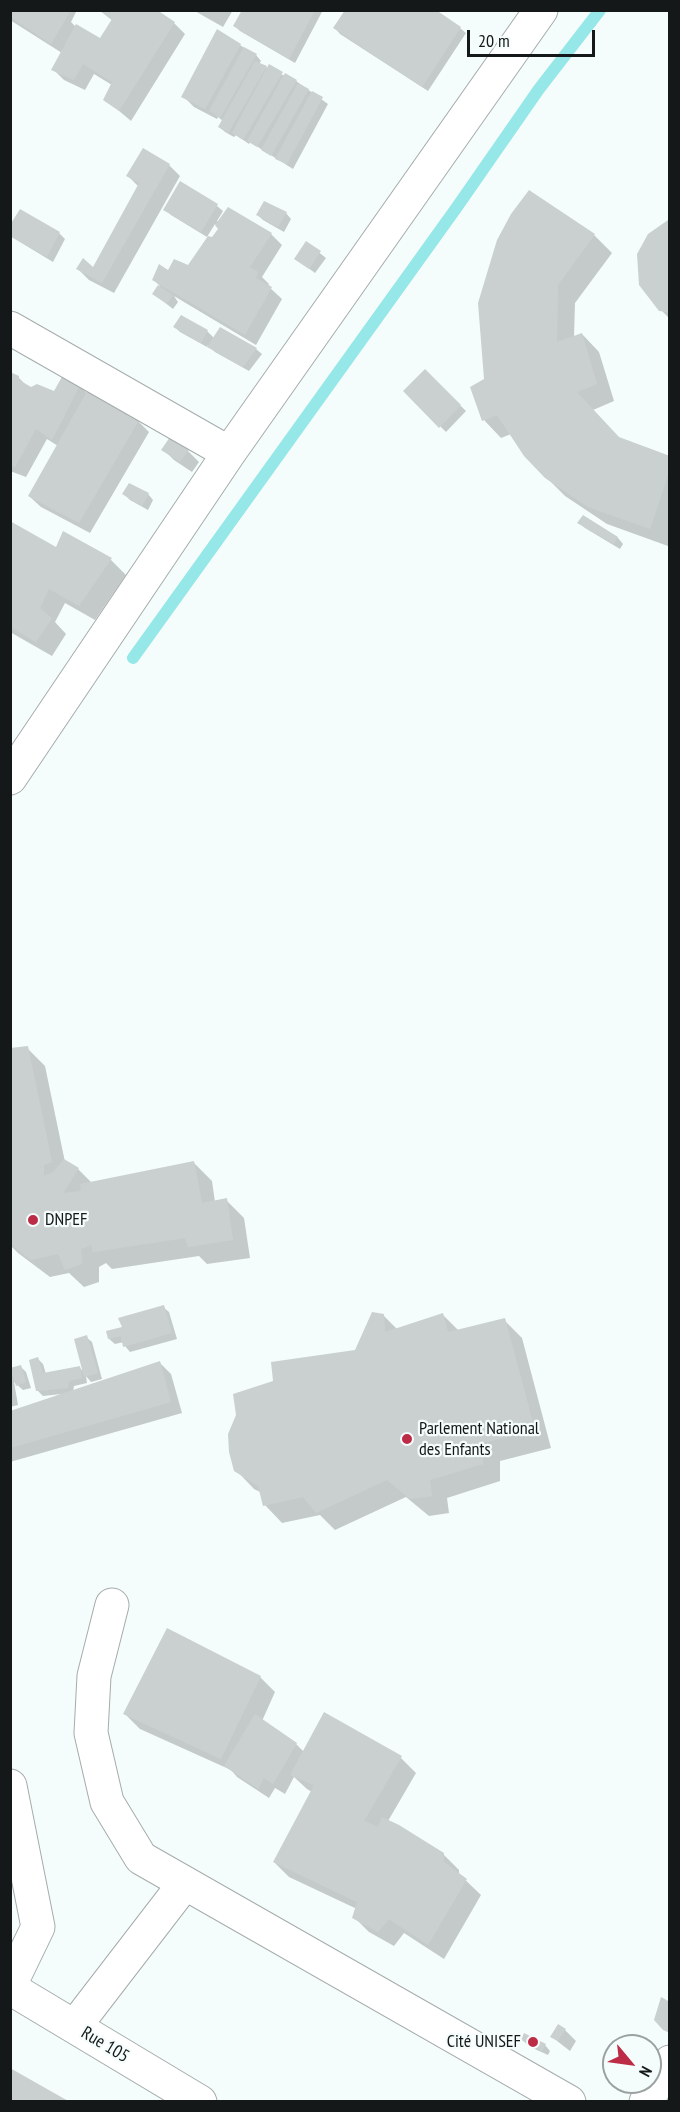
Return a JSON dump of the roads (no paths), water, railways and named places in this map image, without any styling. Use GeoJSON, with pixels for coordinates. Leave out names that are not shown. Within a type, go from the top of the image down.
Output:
{"type":"FeatureCollection","features":[{"type":"Feature","properties":{"kind":"street"},"geometry":{"type":"LineString","coordinates":[[10,778],[229,453],[542,10]]}},
{"type":"Feature","properties":{"kind":"street"},"geometry":{"type":"LineString","coordinates":[[10,328],[229,453]]}},
{"type":"Feature","properties":{"kind":"street"},"geometry":{"type":"LineString","coordinates":[[112,1605],[94,1676],[91,1733],[107,1802],[141,1858],[569,2102]]}},
{"type":"Feature","properties":{"kind":"street"},"geometry":{"type":"LineString","coordinates":[[10,1786],[38,1928],[10,1986]]}},
{"type":"Feature","properties":{"kind":"street"},"geometry":{"type":"LineString","coordinates":[[75,2026],[184,1883]]}},
{"type":"Feature","properties":{"kind":"street","name":"Rue 105"},"geometry":{"type":"LineString","coordinates":[[10,1986],[200,2102]]}},
{"type":"Feature","properties":{"kind":"street"},"geometry":{"type":"LineString","coordinates":[[646,2102],[669,2062]]}},
{"type":"Feature","properties":{"kind":"waterway"},"geometry":{"type":"LineString","coordinates":[[133,658],[539,89],[600,10]]}},
{"type":"Feature","properties":{"kind":"place","name":"DNPEF"},"geometry":{"type":"Point","coordinates":[33,1220]}},
{"type":"Feature","properties":{"kind":"place","name":"Parlement National des Enfants"},"geometry":{"type":"Point","coordinates":[407,1439]}},
{"type":"Feature","properties":{"kind":"place","name":"Cité UNISEF"},"geometry":{"type":"Point","coordinates":[533,2042]}}]}
